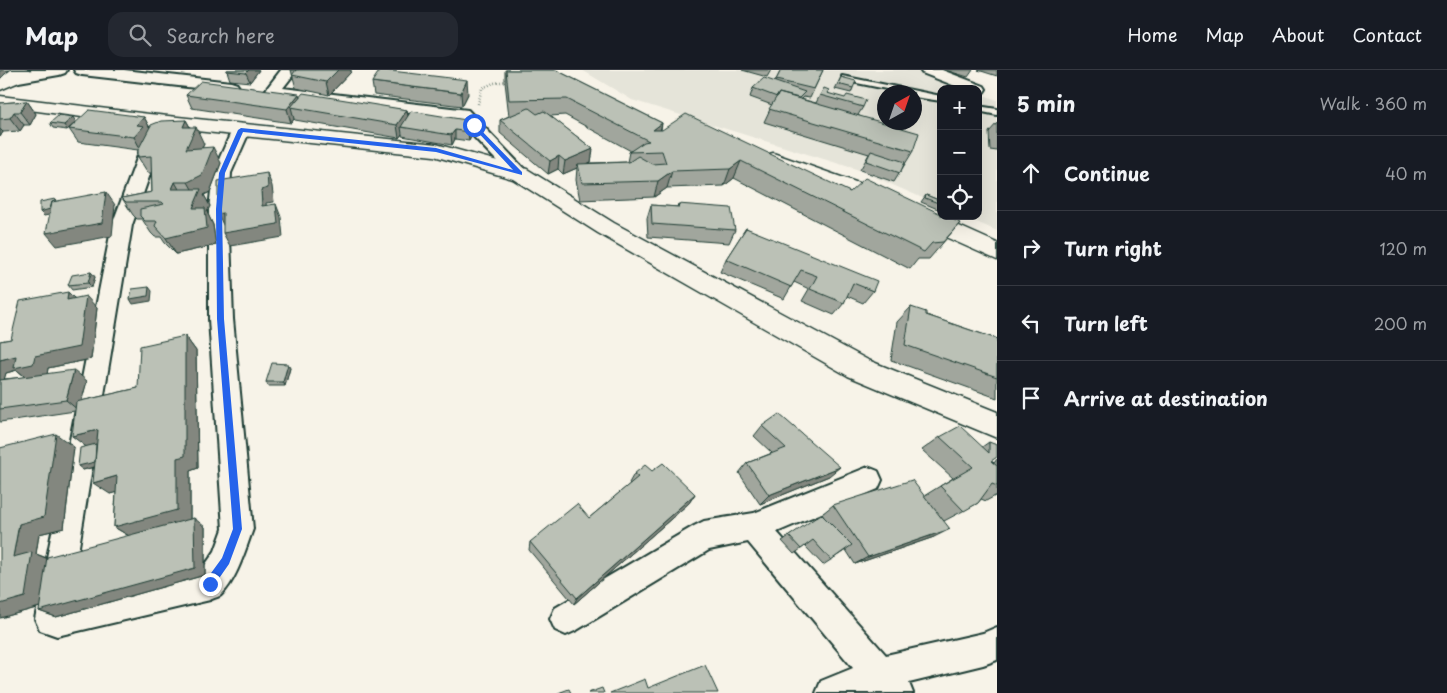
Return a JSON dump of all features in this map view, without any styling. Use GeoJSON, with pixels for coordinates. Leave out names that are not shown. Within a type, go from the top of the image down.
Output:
{"type":"FeatureCollection","features":[{"type":"Feature","properties":{"kind":"street"},"geometry":{"type":"LineString","coordinates":[[11,78],[60,70]]}},
{"type":"Feature","properties":{"kind":"street"},"geometry":{"type":"LineString","coordinates":[[82,70],[462,114],[520,174],[606,228],[858,368],[997,425]]}},
{"type":"Feature","properties":{"kind":"street"},"geometry":{"type":"LineString","coordinates":[[272,92],[289,70]]}},
{"type":"Feature","properties":{"kind":"street"},"geometry":{"type":"LineString","coordinates":[[928,70],[968,85]]}},
{"type":"Feature","properties":{"kind":"street"},"geometry":{"type":"LineString","coordinates":[[0,101],[169,122],[436,150],[520,174]]}},
{"type":"Feature","properties":{"kind":"street"},"geometry":{"type":"LineString","coordinates":[[169,122],[151,145],[122,225],[50,619],[57,620],[210,584],[226,561],[238,529],[221,319],[219,209],[222,173],[241,130]]}},
{"type":"Feature","properties":{"kind":"street"},"geometry":{"type":"LineString","coordinates":[[751,150],[873,196],[997,252]]}},
{"type":"Feature","properties":{"kind":"street"},"geometry":{"type":"LineString","coordinates":[[566,619],[704,536],[754,527],[868,480]]}},
{"type":"Feature","properties":{"kind":"street"},"geometry":{"type":"LineString","coordinates":[[754,527],[887,684]]}},
{"type":"Feature","properties":{"kind":"street"},"geometry":{"type":"LineString","coordinates":[[833,693],[887,684],[997,643]]}},
{"type":"Feature","properties":{"kind":"lane"},"geometry":{"type":"LineString","coordinates":[[845,78],[878,85]]}},
{"type":"Feature","properties":{"kind":"lane"},"geometry":{"type":"LineString","coordinates":[[922,96],[937,99]]}},
{"type":"Feature","properties":{"kind":"lane"},"geometry":{"type":"LineString","coordinates":[[982,109],[997,112]]}},
{"type":"Feature","properties":{"kind":"path"},"geometry":{"type":"LineString","coordinates":[[474,125],[482,88],[499,82],[511,82]]}},
{"type":"Feature","properties":{"kind":"shaded area"},"geometry":{"type":"Polygon","coordinates":[[[582,70],[916,70],[956,85],[937,85],[937,204],[856,169],[632,100],[582,70]]]}},
{"type":"Feature","properties":{"kind":"shaded area"},"geometry":{"type":"Polygon","coordinates":[[[982,94],[997,100],[997,231],[972,220],[982,220],[982,94]]]}},
{"type":"Feature","properties":{"kind":"building"},"geometry":{"type":"Polygon","coordinates":[[[227,70],[249,70],[246,73],[227,70]]]}},
{"type":"Feature","properties":{"kind":"building"},"geometry":{"type":"Polygon","coordinates":[[[296,70],[338,70],[326,82],[292,75],[296,70]]]}},
{"type":"Feature","properties":{"kind":"building"},"geometry":{"type":"Polygon","coordinates":[[[380,70],[467,80],[461,93],[372,82],[380,70]]]}},
{"type":"Feature","properties":{"kind":"building"},"geometry":{"type":"Polygon","coordinates":[[[506,70],[556,70],[662,123],[653,130],[662,130],[686,114],[850,192],[865,178],[937,212],[937,220],[954,220],[960,223],[943,242],[932,243],[924,252],[741,161],[730,169],[672,171],[658,181],[582,183],[578,164],[629,162],[638,156],[652,164],[666,163],[662,151],[629,152],[644,142],[649,141],[567,99],[509,100],[506,70]]]}},
{"type":"Feature","properties":{"kind":"building"},"geometry":{"type":"Polygon","coordinates":[[[781,70],[823,70],[814,89],[776,80],[781,70]]]}},
{"type":"Feature","properties":{"kind":"building"},"geometry":{"type":"Polygon","coordinates":[[[841,77],[856,81],[853,88],[838,84],[841,77]]]}},
{"type":"Feature","properties":{"kind":"building"},"geometry":{"type":"Polygon","coordinates":[[[764,78],[805,92],[799,98],[779,93],[777,97],[753,88],[764,78]]]}},
{"type":"Feature","properties":{"kind":"building"},"geometry":{"type":"Polygon","coordinates":[[[201,81],[299,94],[287,109],[186,95],[201,81]]]}},
{"type":"Feature","properties":{"kind":"building"},"geometry":{"type":"Polygon","coordinates":[[[824,88],[829,90],[827,93],[845,98],[847,95],[866,100],[863,107],[820,95],[824,88]]]}},
{"type":"Feature","properties":{"kind":"building"},"geometry":{"type":"Polygon","coordinates":[[[303,93],[407,110],[397,125],[291,107],[303,93]]]}},
{"type":"Feature","properties":{"kind":"building"},"geometry":{"type":"Polygon","coordinates":[[[779,93],[877,121],[877,130],[908,130],[919,133],[913,151],[769,109],[779,93]]]}},
{"type":"Feature","properties":{"kind":"building"},"geometry":{"type":"Polygon","coordinates":[[[27,101],[20,112],[14,112],[10,118],[0,119],[0,103],[27,101]]]}},
{"type":"Feature","properties":{"kind":"building"},"geometry":{"type":"Polygon","coordinates":[[[529,108],[537,114],[544,111],[593,149],[565,161],[559,156],[550,161],[500,120],[529,108]]]}},
{"type":"Feature","properties":{"kind":"building"},"geometry":{"type":"Polygon","coordinates":[[[89,110],[144,117],[137,125],[144,126],[134,137],[69,129],[89,110]]]}},
{"type":"Feature","properties":{"kind":"building"},"geometry":{"type":"Polygon","coordinates":[[[411,111],[466,120],[464,125],[472,126],[468,132],[455,130],[451,135],[401,127],[411,111]]]}},
{"type":"Feature","properties":{"kind":"building"},"geometry":{"type":"Polygon","coordinates":[[[59,115],[73,117],[64,125],[50,123],[59,115]]]}},
{"type":"Feature","properties":{"kind":"building"},"geometry":{"type":"Polygon","coordinates":[[[186,120],[183,127],[196,127],[186,149],[213,147],[202,175],[188,182],[175,182],[172,189],[201,189],[193,208],[205,208],[207,228],[166,238],[155,226],[157,221],[145,221],[140,216],[140,209],[164,204],[162,202],[126,202],[122,198],[152,192],[151,156],[138,157],[138,150],[151,125],[161,121],[186,120]]]}},
{"type":"Feature","properties":{"kind":"building"},"geometry":{"type":"Polygon","coordinates":[[[871,151],[905,162],[900,173],[866,161],[871,151]]]}},
{"type":"Feature","properties":{"kind":"building"},"geometry":{"type":"Polygon","coordinates":[[[267,173],[268,188],[261,190],[262,206],[276,204],[278,224],[223,233],[223,213],[218,214],[218,181],[267,173]]]}},
{"type":"Feature","properties":{"kind":"building"},"geometry":{"type":"Polygon","coordinates":[[[106,192],[102,223],[46,233],[52,202],[106,192]]]}},
{"type":"Feature","properties":{"kind":"building"},"geometry":{"type":"Polygon","coordinates":[[[926,195],[937,199],[937,202],[925,198],[926,195]]]}},
{"type":"Feature","properties":{"kind":"building"},"geometry":{"type":"Polygon","coordinates":[[[55,199],[50,209],[40,212],[40,202],[55,199]]]}},
{"type":"Feature","properties":{"kind":"building"},"geometry":{"type":"Polygon","coordinates":[[[678,204],[731,208],[735,230],[652,224],[651,205],[679,207],[678,204]]]}},
{"type":"Feature","properties":{"kind":"building"},"geometry":{"type":"Polygon","coordinates":[[[746,228],[877,281],[873,291],[853,283],[844,303],[810,289],[817,276],[801,270],[791,287],[726,259],[746,228]]]}},
{"type":"Feature","properties":{"kind":"building"},"geometry":{"type":"Polygon","coordinates":[[[91,272],[88,283],[68,285],[72,275],[91,272]]]}},
{"type":"Feature","properties":{"kind":"building"},"geometry":{"type":"Polygon","coordinates":[[[149,287],[148,296],[130,299],[132,289],[149,287]]]}},
{"type":"Feature","properties":{"kind":"building"},"geometry":{"type":"Polygon","coordinates":[[[68,292],[67,300],[86,296],[79,347],[35,356],[33,364],[14,368],[16,356],[0,360],[0,341],[11,339],[20,301],[68,292]]]}},
{"type":"Feature","properties":{"kind":"building"},"geometry":{"type":"Polygon","coordinates":[[[911,307],[926,312],[926,315],[997,339],[997,377],[905,345],[911,307]]]}},
{"type":"Feature","properties":{"kind":"building"},"geometry":{"type":"Polygon","coordinates":[[[185,336],[185,456],[177,458],[177,510],[114,527],[117,476],[93,483],[98,430],[72,436],[76,402],[138,388],[140,346],[185,336]]]}},
{"type":"Feature","properties":{"kind":"building"},"geometry":{"type":"Polygon","coordinates":[[[272,363],[288,364],[283,382],[266,382],[272,363]]]}},
{"type":"Feature","properties":{"kind":"building"},"geometry":{"type":"Polygon","coordinates":[[[74,370],[66,400],[0,409],[0,380],[74,370]]]}},
{"type":"Feature","properties":{"kind":"building"},"geometry":{"type":"Polygon","coordinates":[[[779,414],[840,467],[769,495],[747,463],[786,448],[762,426],[779,414]]]}},
{"type":"Feature","properties":{"kind":"building"},"geometry":{"type":"Polygon","coordinates":[[[960,426],[989,453],[989,442],[997,445],[997,457],[991,461],[997,466],[997,486],[992,484],[978,503],[964,511],[940,486],[973,467],[940,437],[960,426]]]}},
{"type":"Feature","properties":{"kind":"building"},"geometry":{"type":"Polygon","coordinates":[[[56,434],[44,517],[19,524],[13,557],[32,552],[25,597],[0,604],[0,448],[56,434]]]}},
{"type":"Feature","properties":{"kind":"building"},"geometry":{"type":"Polygon","coordinates":[[[96,444],[95,462],[78,466],[80,448],[96,444]]]}},
{"type":"Feature","properties":{"kind":"building"},"geometry":{"type":"Polygon","coordinates":[[[663,463],[695,494],[577,598],[530,542],[577,504],[589,518],[638,477],[634,474],[645,465],[652,471],[663,463]]]}},
{"type":"Feature","properties":{"kind":"building"},"geometry":{"type":"Polygon","coordinates":[[[912,480],[950,529],[868,557],[833,505],[912,480]]]}},
{"type":"Feature","properties":{"kind":"building"},"geometry":{"type":"Polygon","coordinates":[[[821,514],[852,545],[831,560],[813,540],[801,549],[789,536],[821,514]]]}},
{"type":"Feature","properties":{"kind":"building"},"geometry":{"type":"Polygon","coordinates":[[[194,518],[195,568],[39,611],[47,557],[194,518]]]}},
{"type":"Feature","properties":{"kind":"building"},"geometry":{"type":"Polygon","coordinates":[[[705,665],[718,693],[610,693],[645,679],[648,688],[705,665]]]}},
{"type":"Feature","properties":{"kind":"building"},"geometry":{"type":"Polygon","coordinates":[[[602,688],[604,693],[588,693],[602,688]]]}},
{"type":"Feature","properties":{"kind":"building"},"geometry":{"type":"Polygon","coordinates":[[[569,689],[571,693],[558,693],[569,689]]]}},
{"type":"Feature","properties":{"kind":"route"},"geometry":{"type":"LineString","coordinates":[[210,584],[226,561],[238,529],[221,319],[219,209],[222,173],[241,130],[436,150],[520,174],[474,125]]}}]}
